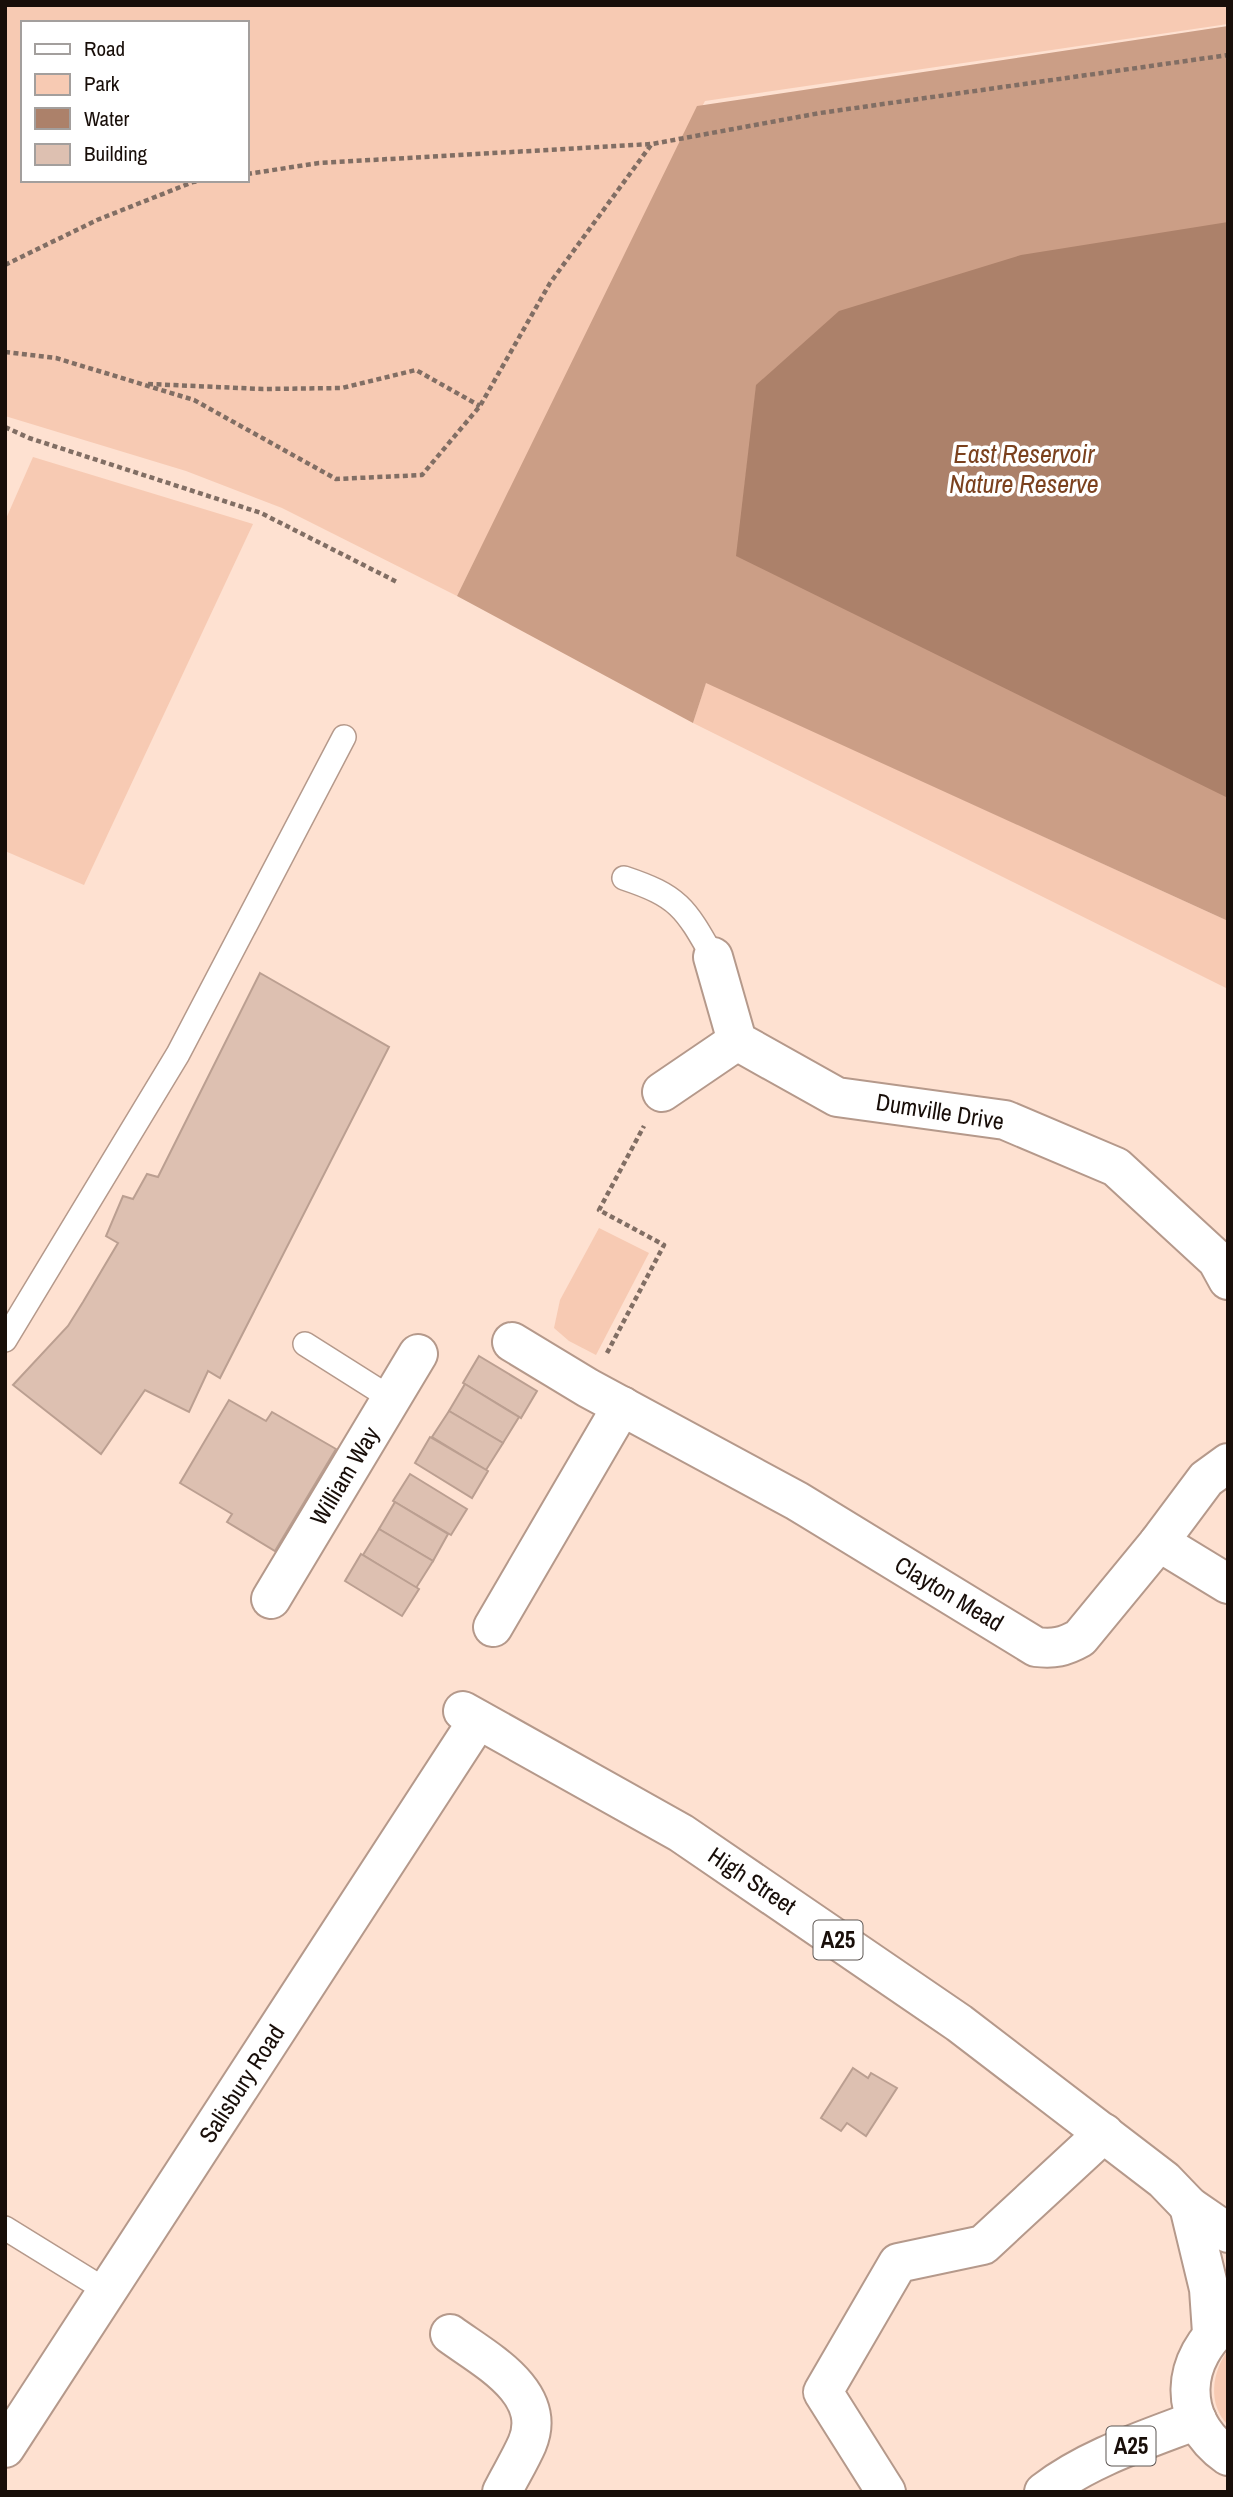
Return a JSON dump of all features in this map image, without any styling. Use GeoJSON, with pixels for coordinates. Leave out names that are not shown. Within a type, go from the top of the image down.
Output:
{"type":"FeatureCollection","features":[{"type":"Feature","properties":{"kind":"street"},"geometry":{"type":"LineString","coordinates":[[662,1092],[737,1041],[712,957]]}},
{"type":"Feature","properties":{"kind":"street","name":"Dumville Drive"},"geometry":{"type":"LineString","coordinates":[[737,1041],[837,1097],[1005,1120],[1116,1167],[1217,1260],[1228,1280]]}},
{"type":"Feature","properties":{"kind":"street","name":"Clayton Mead"},"geometry":{"type":"LineString","coordinates":[[512,1342],[588,1388],[797,1501],[1036,1647],[1065,1647],[1080,1638],[1159,1542],[1206,1479],[1228,1463]]}},
{"type":"Feature","properties":{"kind":"street","name":"William Way"},"geometry":{"type":"LineString","coordinates":[[271,1599],[418,1354]]}},
{"type":"Feature","properties":{"kind":"street"},"geometry":{"type":"LineString","coordinates":[[493,1627],[622,1406]]}},
{"type":"Feature","properties":{"kind":"street"},"geometry":{"type":"LineString","coordinates":[[1159,1542],[1228,1584]]}},
{"type":"Feature","properties":{"kind":"street","name":"High Street"},"geometry":{"type":"LineString","coordinates":[[470,1716],[681,1833],[959,2022],[1164,2180],[1189,2206],[1228,2233]]}},
{"type":"Feature","properties":{"kind":"street","name":"Salisbury Road"},"geometry":{"type":"LineString","coordinates":[[5,2448],[470,1716]]}},
{"type":"Feature","properties":{"kind":"street"},"geometry":{"type":"LineString","coordinates":[[886,2492],[823,2392],[898,2263],[983,2245],[1104,2133]]}},
{"type":"Feature","properties":{"kind":"street"},"geometry":{"type":"LineString","coordinates":[[1189,2206],[1220,2327],[1201,2349],[1194,2366],[1192,2403],[1197,2420],[1211,2442],[1228,2456]]}},
{"type":"Feature","properties":{"kind":"street"},"geometry":{"type":"LineString","coordinates":[[450,2334],[520,2389],[529,2405],[531,2422],[528,2442],[502,2492]]}},
{"type":"Feature","properties":{"kind":"street","name":"A25"},"geometry":{"type":"LineString","coordinates":[[1044,2492],[1066,2475],[1197,2420]]}},
{"type":"Feature","properties":{"kind":"lane"},"geometry":{"type":"LineString","coordinates":[[5,1340],[178,1054],[344,737]]}},
{"type":"Feature","properties":{"kind":"lane"},"geometry":{"type":"LineString","coordinates":[[624,878],[655,888],[677,902],[697,929],[712,957]]}},
{"type":"Feature","properties":{"kind":"lane"},"geometry":{"type":"LineString","coordinates":[[305,1344],[392,1399]]}},
{"type":"Feature","properties":{"kind":"lane"},"geometry":{"type":"LineString","coordinates":[[5,2228],[107,2291]]}},
{"type":"Feature","properties":{"kind":"path"},"geometry":{"type":"LineString","coordinates":[[248,174],[319,163],[652,144],[820,113],[1228,55]]}},
{"type":"Feature","properties":{"kind":"path"},"geometry":{"type":"LineString","coordinates":[[5,352],[57,358],[194,400],[336,480],[422,475],[480,406],[550,284],[652,144]]}},
{"type":"Feature","properties":{"kind":"path"},"geometry":{"type":"LineString","coordinates":[[5,265],[97,220],[193,182]]}},
{"type":"Feature","properties":{"kind":"path"},"geometry":{"type":"LineString","coordinates":[[141,384],[263,389],[342,388],[416,370],[480,406]]}},
{"type":"Feature","properties":{"kind":"path"},"geometry":{"type":"LineString","coordinates":[[5,427],[29,438],[261,513],[400,583]]}},
{"type":"Feature","properties":{"kind":"path"},"geometry":{"type":"LineString","coordinates":[[588,1388],[664,1245],[599,1210],[662,1092]]}},
{"type":"Feature","properties":{"kind":"green space"},"geometry":{"type":"Polygon","coordinates":[[[5,5],[1228,5],[1228,24],[705,101],[457,596],[282,508],[186,471],[5,416],[5,5]]]}},
{"type":"Feature","properties":{"kind":"green space"},"geometry":{"type":"Polygon","coordinates":[[[33,457],[253,524],[84,885],[5,851],[5,521],[33,457]]]}},
{"type":"Feature","properties":{"kind":"green space"},"geometry":{"type":"Polygon","coordinates":[[[706,682],[1228,921],[1228,989],[693,723],[706,682]]]}},
{"type":"Feature","properties":{"kind":"green space"},"geometry":{"type":"Polygon","coordinates":[[[599,1228],[649,1253],[596,1355],[569,1341],[554,1328],[560,1300],[599,1228]]]}},
{"type":"Feature","properties":{"kind":"green space"},"geometry":{"type":"Polygon","coordinates":[[[1228,2350],[1228,2425],[1217,2408],[1214,2388],[1218,2368],[1228,2350]]]}},
{"type":"Feature","properties":{"kind":"shaded area"},"geometry":{"type":"Polygon","coordinates":[[[1228,26],[1228,921],[706,683],[693,723],[457,596],[697,106],[1228,26]]]}},
{"type":"Feature","properties":{"kind":"water","name":"East Reservoir Nature Reserve"},"geometry":{"type":"Polygon","coordinates":[[[1228,222],[1228,798],[736,556],[756,385],[839,311],[1021,255],[1228,222]]]}},
{"type":"Feature","properties":{"kind":"building"},"geometry":{"type":"Polygon","coordinates":[[[260,973],[389,1047],[220,1378],[208,1371],[189,1412],[145,1390],[101,1454],[13,1385],[68,1326],[118,1243],[106,1236],[123,1196],[133,1199],[147,1174],[158,1177],[260,973]]]}},
{"type":"Feature","properties":{"kind":"building"},"geometry":{"type":"Polygon","coordinates":[[[479,1356],[537,1391],[521,1418],[463,1383],[479,1356]]]}},
{"type":"Feature","properties":{"kind":"building"},"geometry":{"type":"Polygon","coordinates":[[[465,1384],[519,1417],[503,1443],[449,1411],[465,1384]]]}},
{"type":"Feature","properties":{"kind":"building"},"geometry":{"type":"Polygon","coordinates":[[[229,1400],[266,1421],[272,1412],[336,1449],[275,1551],[227,1522],[232,1514],[180,1483],[229,1400]]]}},
{"type":"Feature","properties":{"kind":"building"},"geometry":{"type":"Polygon","coordinates":[[[449,1411],[503,1443],[486,1470],[432,1437],[449,1411]]]}},
{"type":"Feature","properties":{"kind":"building"},"geometry":{"type":"Polygon","coordinates":[[[430,1437],[488,1471],[472,1498],[415,1463],[430,1437]]]}},
{"type":"Feature","properties":{"kind":"building"},"geometry":{"type":"Polygon","coordinates":[[[410,1474],[467,1509],[451,1535],[393,1501],[410,1474]]]}},
{"type":"Feature","properties":{"kind":"building"},"geometry":{"type":"Polygon","coordinates":[[[395,1502],[448,1534],[433,1561],[379,1529],[395,1502]]]}},
{"type":"Feature","properties":{"kind":"building"},"geometry":{"type":"Polygon","coordinates":[[[379,1529],[433,1561],[416,1588],[363,1555],[379,1529]]]}},
{"type":"Feature","properties":{"kind":"building"},"geometry":{"type":"Polygon","coordinates":[[[361,1554],[419,1589],[402,1616],[345,1581],[361,1554]]]}},
{"type":"Feature","properties":{"kind":"building"},"geometry":{"type":"Polygon","coordinates":[[[853,2068],[868,2078],[871,2073],[897,2088],[866,2136],[847,2123],[841,2131],[821,2118],[853,2068]]]}}]}
